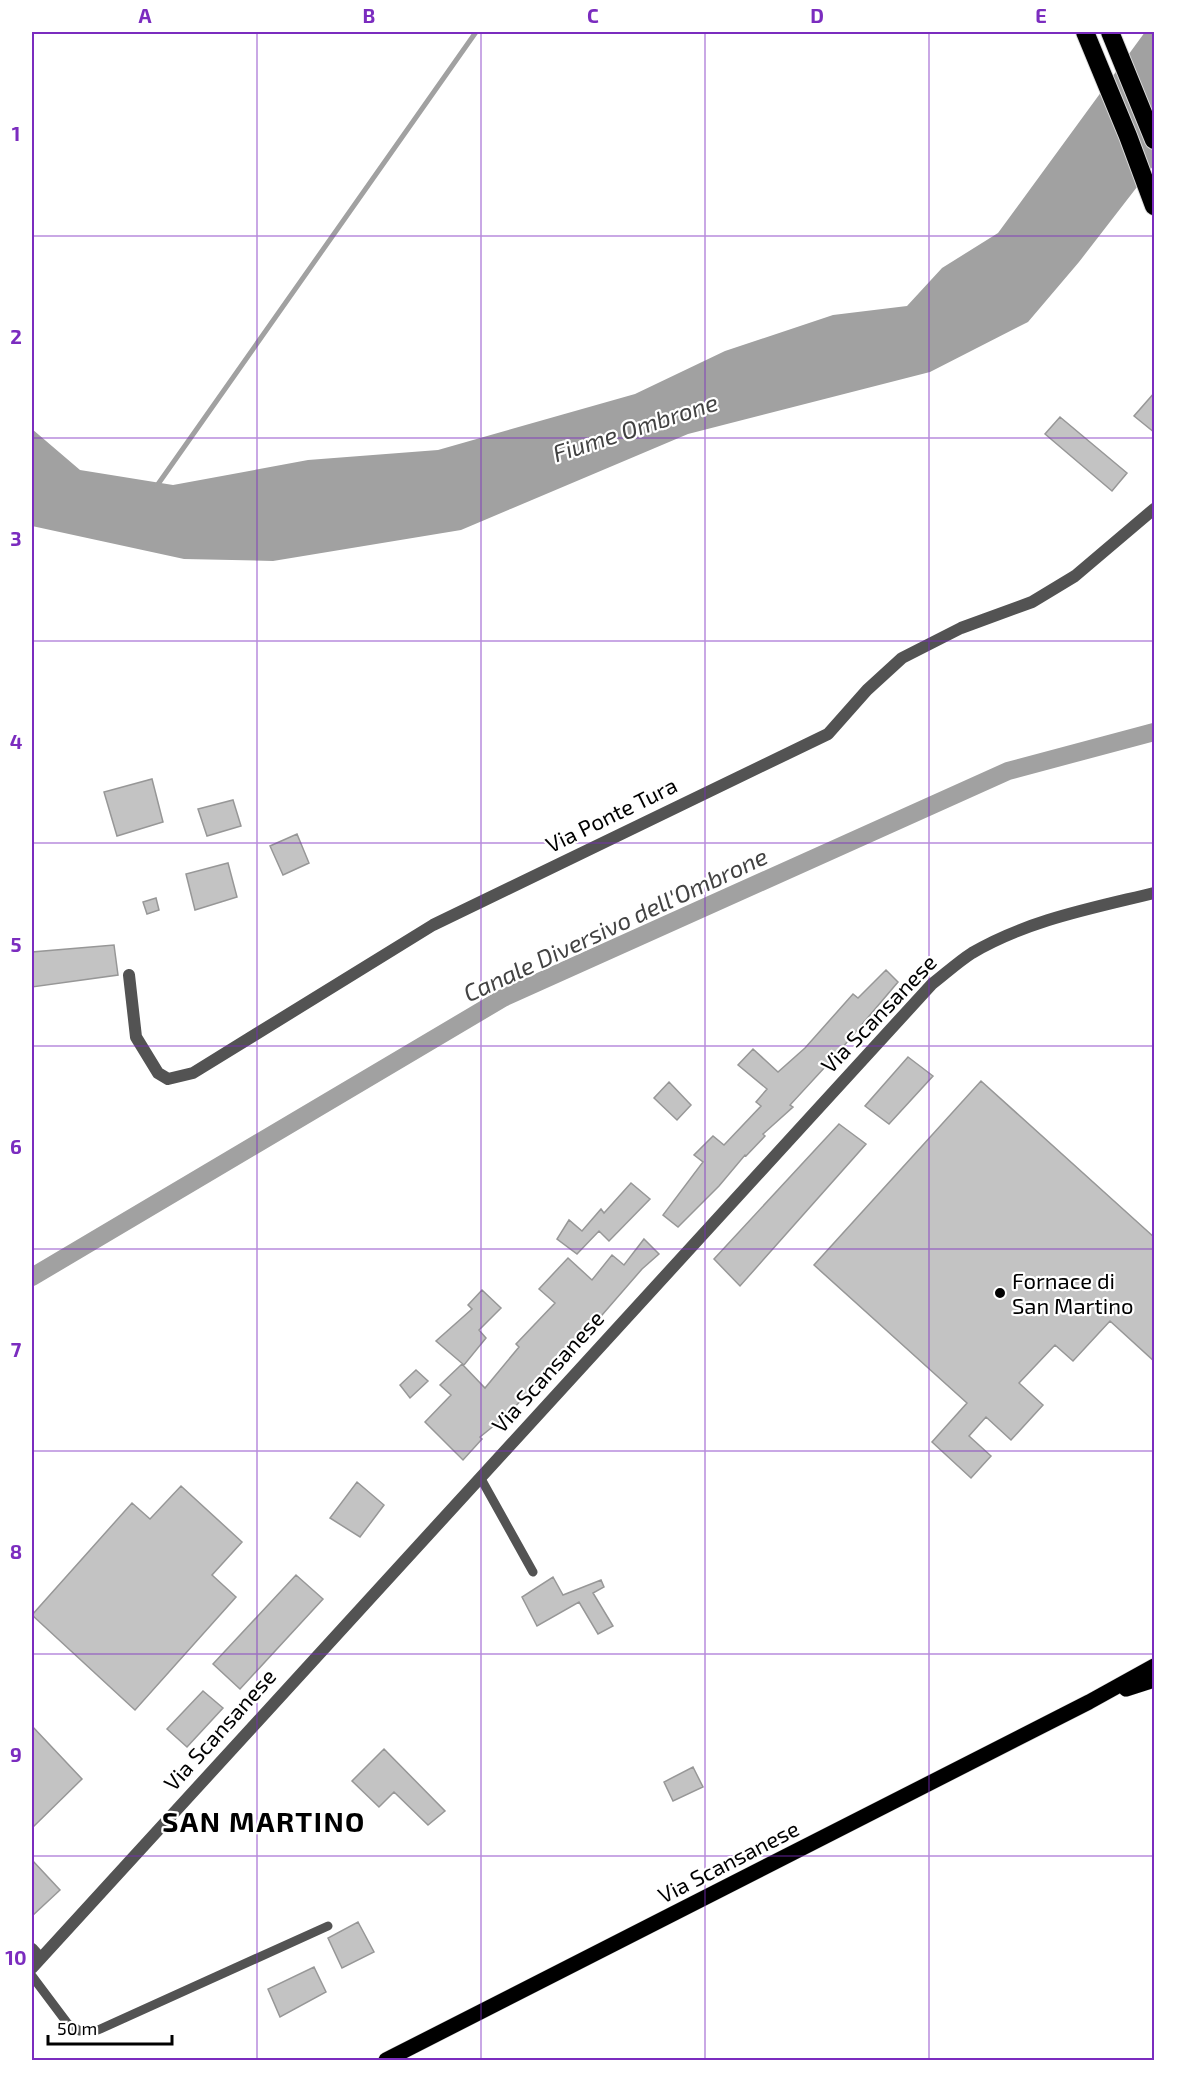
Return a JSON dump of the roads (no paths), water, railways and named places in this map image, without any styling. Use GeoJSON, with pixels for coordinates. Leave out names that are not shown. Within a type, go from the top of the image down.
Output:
{"type":"FeatureCollection","features":[{"type":"Feature","properties":{"kind":"highway"},"geometry":{"type":"LineString","coordinates":[[1085,32],[1155,206]]}},
{"type":"Feature","properties":{"kind":"highway"},"geometry":{"type":"LineString","coordinates":[[1110,32],[1155,140]]}},
{"type":"Feature","properties":{"kind":"main road","name":"Via Scansanese"},"geometry":{"type":"LineString","coordinates":[[386,2061],[1089,1702],[1155,1666]]}},
{"type":"Feature","properties":{"kind":"main road","name":"Via Scansanese"},"geometry":{"type":"LineString","coordinates":[[1089,1702],[1155,1680]]}},
{"type":"Feature","properties":{"kind":"street","name":"Via Ponte Tura"},"geometry":{"type":"LineString","coordinates":[[129,975],[136,1037],[158,1073],[168,1079],[193,1073],[433,925],[828,734],[867,690],[902,658],[961,628],[1032,602],[1075,576],[1155,509]]}},
{"type":"Feature","properties":{"kind":"street","name":"Via Scansanese"},"geometry":{"type":"LineString","coordinates":[[34,1958],[480,1478],[932,984],[971,954],[1004,937],[1044,921],[1155,893]]}},
{"type":"Feature","properties":{"kind":"lane"},"geometry":{"type":"LineString","coordinates":[[480,1478],[532,1572]]}},
{"type":"Feature","properties":{"kind":"lane"},"geometry":{"type":"LineString","coordinates":[[32,1976],[68,2024],[81,2031],[98,2030],[328,1926]]}},
{"type":"Feature","properties":{"kind":"water","name":"Fiume Ombrone"},"geometry":{"type":"Polygon","coordinates":[[[1145,32],[1154,32],[1154,165],[1079,262],[1028,322],[930,372],[688,434],[461,530],[273,561],[184,559],[32,526],[32,429],[80,470],[173,485],[308,460],[438,450],[635,394],[725,351],[833,315],[907,306],[942,268],[998,233],[1145,32]]]}},
{"type":"Feature","properties":{"kind":"waterway"},"geometry":{"type":"LineString","coordinates":[[156,487],[476,32]]}},
{"type":"Feature","properties":{"kind":"waterway","name":"Canale Diversivo dell'Ombrone"},"geometry":{"type":"LineString","coordinates":[[32,1277],[503,998],[1008,771],[1154,732]]}},
{"type":"Feature","properties":{"kind":"place","name":"Fornace di San Martino"},"geometry":{"type":"Point","coordinates":[1000,1293]}},
{"type":"Feature","properties":{"kind":"district","name":"SAN MARTINO"},"geometry":{"type":"Point","coordinates":[264,1821]}}]}
